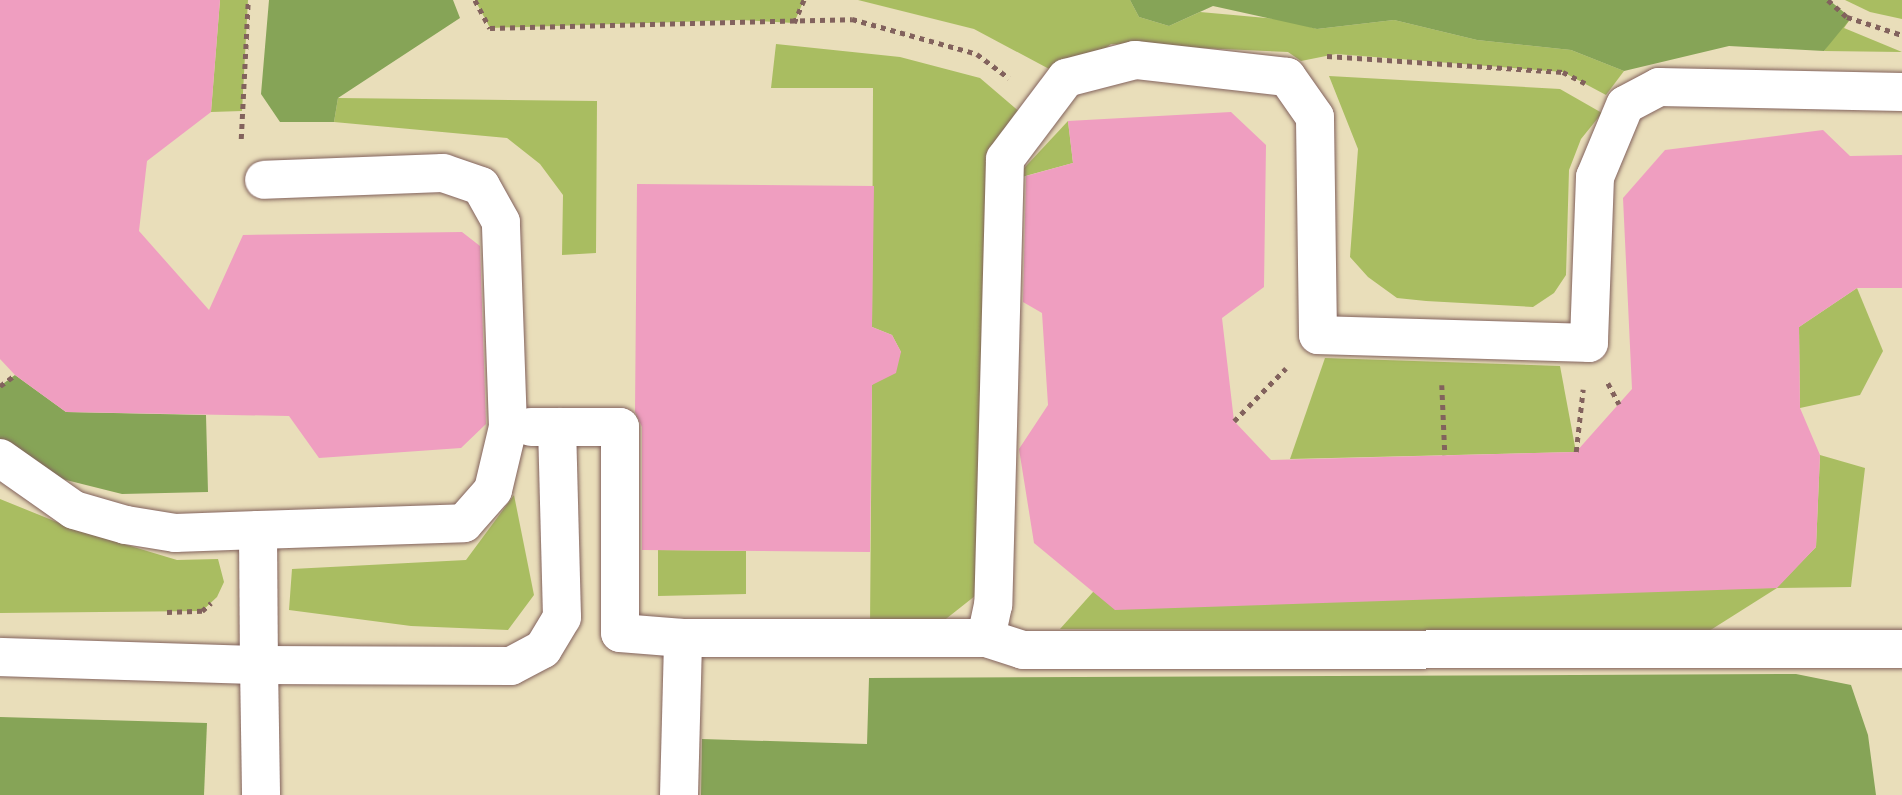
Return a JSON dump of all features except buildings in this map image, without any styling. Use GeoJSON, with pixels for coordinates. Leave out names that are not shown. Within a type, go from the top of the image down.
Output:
{"type":"FeatureCollection","features":[{"type":"Feature","properties":{"kind":"lane"},"geometry":{"type":"LineString","coordinates":[[986,638],[993,605],[1005,159],[1066,78],[1135,60],[1287,77],[1315,117],[1318,335],[1589,343],[1595,177],[1625,105],[1659,87],[1902,92]]}},
{"type":"Feature","properties":{"kind":"lane"},"geometry":{"type":"LineString","coordinates":[[0,458],[74,510],[126,525],[176,533],[464,523],[493,490],[508,427],[500,222],[481,186],[443,173],[264,180]]}},
{"type":"Feature","properties":{"kind":"lane"},"geometry":{"type":"LineString","coordinates":[[508,427],[620,427],[620,633],[683,638],[986,638],[1023,650],[1902,649]]}},
{"type":"Feature","properties":{"kind":"lane"},"geometry":{"type":"LineString","coordinates":[[0,657],[259,665],[511,666],[543,649],[562,617],[556,427]]}},
{"type":"Feature","properties":{"kind":"lane"},"geometry":{"type":"LineString","coordinates":[[258,530],[261,795]]}},
{"type":"Feature","properties":{"kind":"lane"},"geometry":{"type":"LineString","coordinates":[[679,795],[683,638]]}},
{"type":"Feature","properties":{"kind":"path"},"geometry":{"type":"LineString","coordinates":[[248,0],[240,163],[264,180]]}},
{"type":"Feature","properties":{"kind":"path"},"geometry":{"type":"LineString","coordinates":[[475,0],[490,28],[740,20],[794,23],[852,19],[977,54],[1045,107]]}},
{"type":"Feature","properties":{"kind":"path"},"geometry":{"type":"LineString","coordinates":[[794,23],[804,0]]}},
{"type":"Feature","properties":{"kind":"path"},"geometry":{"type":"LineString","coordinates":[[1828,0],[1847,17],[1902,35]]}},
{"type":"Feature","properties":{"kind":"path"},"geometry":{"type":"LineString","coordinates":[[1287,77],[1301,61],[1336,54],[1515,67],[1563,72],[1625,105]]}},
{"type":"Feature","properties":{"kind":"path"},"geometry":{"type":"LineString","coordinates":[[1234,421],[1318,335]]}},
{"type":"Feature","properties":{"kind":"path"},"geometry":{"type":"LineString","coordinates":[[1440,339],[1446,455]]}},
{"type":"Feature","properties":{"kind":"path"},"geometry":{"type":"LineString","coordinates":[[1576,452],[1589,343]]}},
{"type":"Feature","properties":{"kind":"path"},"geometry":{"type":"LineString","coordinates":[[0,386],[15,375]]}},
{"type":"Feature","properties":{"kind":"path"},"geometry":{"type":"LineString","coordinates":[[161,612],[202,611],[217,597]]}},
{"type":"Feature","properties":{"kind":"green space"},"geometry":{"type":"Polygon","coordinates":[[[220,0],[248,0],[242,111],[211,112],[220,0]]]}},
{"type":"Feature","properties":{"kind":"green space"},"geometry":{"type":"Polygon","coordinates":[[[269,0],[453,0],[460,18],[338,98],[334,122],[280,122],[261,94],[269,0]]]}},
{"type":"Feature","properties":{"kind":"green space"},"geometry":{"type":"Polygon","coordinates":[[[475,0],[804,0],[794,23],[740,20],[490,28],[475,0]]]}},
{"type":"Feature","properties":{"kind":"green space"},"geometry":{"type":"Polygon","coordinates":[[[858,0],[1130,0],[1139,17],[1169,26],[1200,12],[1287,20],[1317,29],[1394,20],[1477,40],[1571,50],[1624,71],[1606,95],[1563,72],[1336,54],[1301,61],[1288,52],[1111,44],[1066,78],[974,29],[858,0]]]}},
{"type":"Feature","properties":{"kind":"green space"},"geometry":{"type":"Polygon","coordinates":[[[1130,0],[1829,0],[1851,18],[1824,51],[1729,46],[1624,71],[1571,50],[1477,40],[1394,20],[1317,29],[1213,6],[1169,26],[1139,17],[1130,0]]]}},
{"type":"Feature","properties":{"kind":"green space"},"geometry":{"type":"Polygon","coordinates":[[[1845,0],[1902,0],[1902,19],[1870,12],[1845,0]]]}},
{"type":"Feature","properties":{"kind":"green space"},"geometry":{"type":"Polygon","coordinates":[[[1847,17],[1851,18],[1844,28],[1902,52],[1824,51],[1847,17]]]}},
{"type":"Feature","properties":{"kind":"green space"},"geometry":{"type":"Polygon","coordinates":[[[776,44],[900,57],[980,78],[1022,114],[980,592],[937,626],[870,626],[872,385],[901,352],[892,335],[872,327],[873,88],[771,88],[776,44]]]}},
{"type":"Feature","properties":{"kind":"green space"},"geometry":{"type":"Polygon","coordinates":[[[1329,76],[1560,89],[1602,113],[1581,139],[1569,170],[1566,275],[1554,293],[1533,307],[1426,301],[1397,298],[1368,277],[1350,257],[1358,149],[1329,76]]]}},
{"type":"Feature","properties":{"kind":"green space"},"geometry":{"type":"Polygon","coordinates":[[[338,98],[597,101],[596,253],[562,255],[563,195],[540,164],[507,138],[334,122],[338,98]]]}},
{"type":"Feature","properties":{"kind":"green space"},"geometry":{"type":"Polygon","coordinates":[[[1068,121],[1073,163],[1014,179],[1068,121]]]}},
{"type":"Feature","properties":{"kind":"green space"},"geometry":{"type":"Polygon","coordinates":[[[1857,288],[1883,351],[1860,395],[1800,408],[1799,327],[1857,288]]]}},
{"type":"Feature","properties":{"kind":"green space"},"geometry":{"type":"Polygon","coordinates":[[[1325,358],[1560,366],[1576,452],[1290,459],[1325,358]]]}},
{"type":"Feature","properties":{"kind":"green space"},"geometry":{"type":"Polygon","coordinates":[[[15,375],[66,412],[206,415],[208,492],[122,494],[66,480],[0,455],[0,386],[15,375]]]}},
{"type":"Feature","properties":{"kind":"green space"},"geometry":{"type":"Polygon","coordinates":[[[1820,455],[1865,468],[1851,587],[1777,588],[1709,631],[1060,629],[1093,592],[1776,588],[1816,547],[1820,455]]]}},
{"type":"Feature","properties":{"kind":"green space"},"geometry":{"type":"Polygon","coordinates":[[[514,495],[534,595],[508,630],[411,626],[289,610],[292,569],[466,560],[514,495]]]}},
{"type":"Feature","properties":{"kind":"green space"},"geometry":{"type":"Polygon","coordinates":[[[0,499],[74,529],[177,560],[218,559],[224,582],[217,597],[202,611],[0,613],[0,499]]]}},
{"type":"Feature","properties":{"kind":"green space"},"geometry":{"type":"Polygon","coordinates":[[[658,550],[746,551],[746,594],[658,596],[658,550]]]}},
{"type":"Feature","properties":{"kind":"green space"},"geometry":{"type":"Polygon","coordinates":[[[1796,674],[1851,685],[1868,735],[1876,795],[701,795],[702,739],[867,744],[869,678],[1796,674]]]}},
{"type":"Feature","properties":{"kind":"green space"},"geometry":{"type":"Polygon","coordinates":[[[0,717],[207,723],[204,795],[0,795],[0,717]]]}}]}
